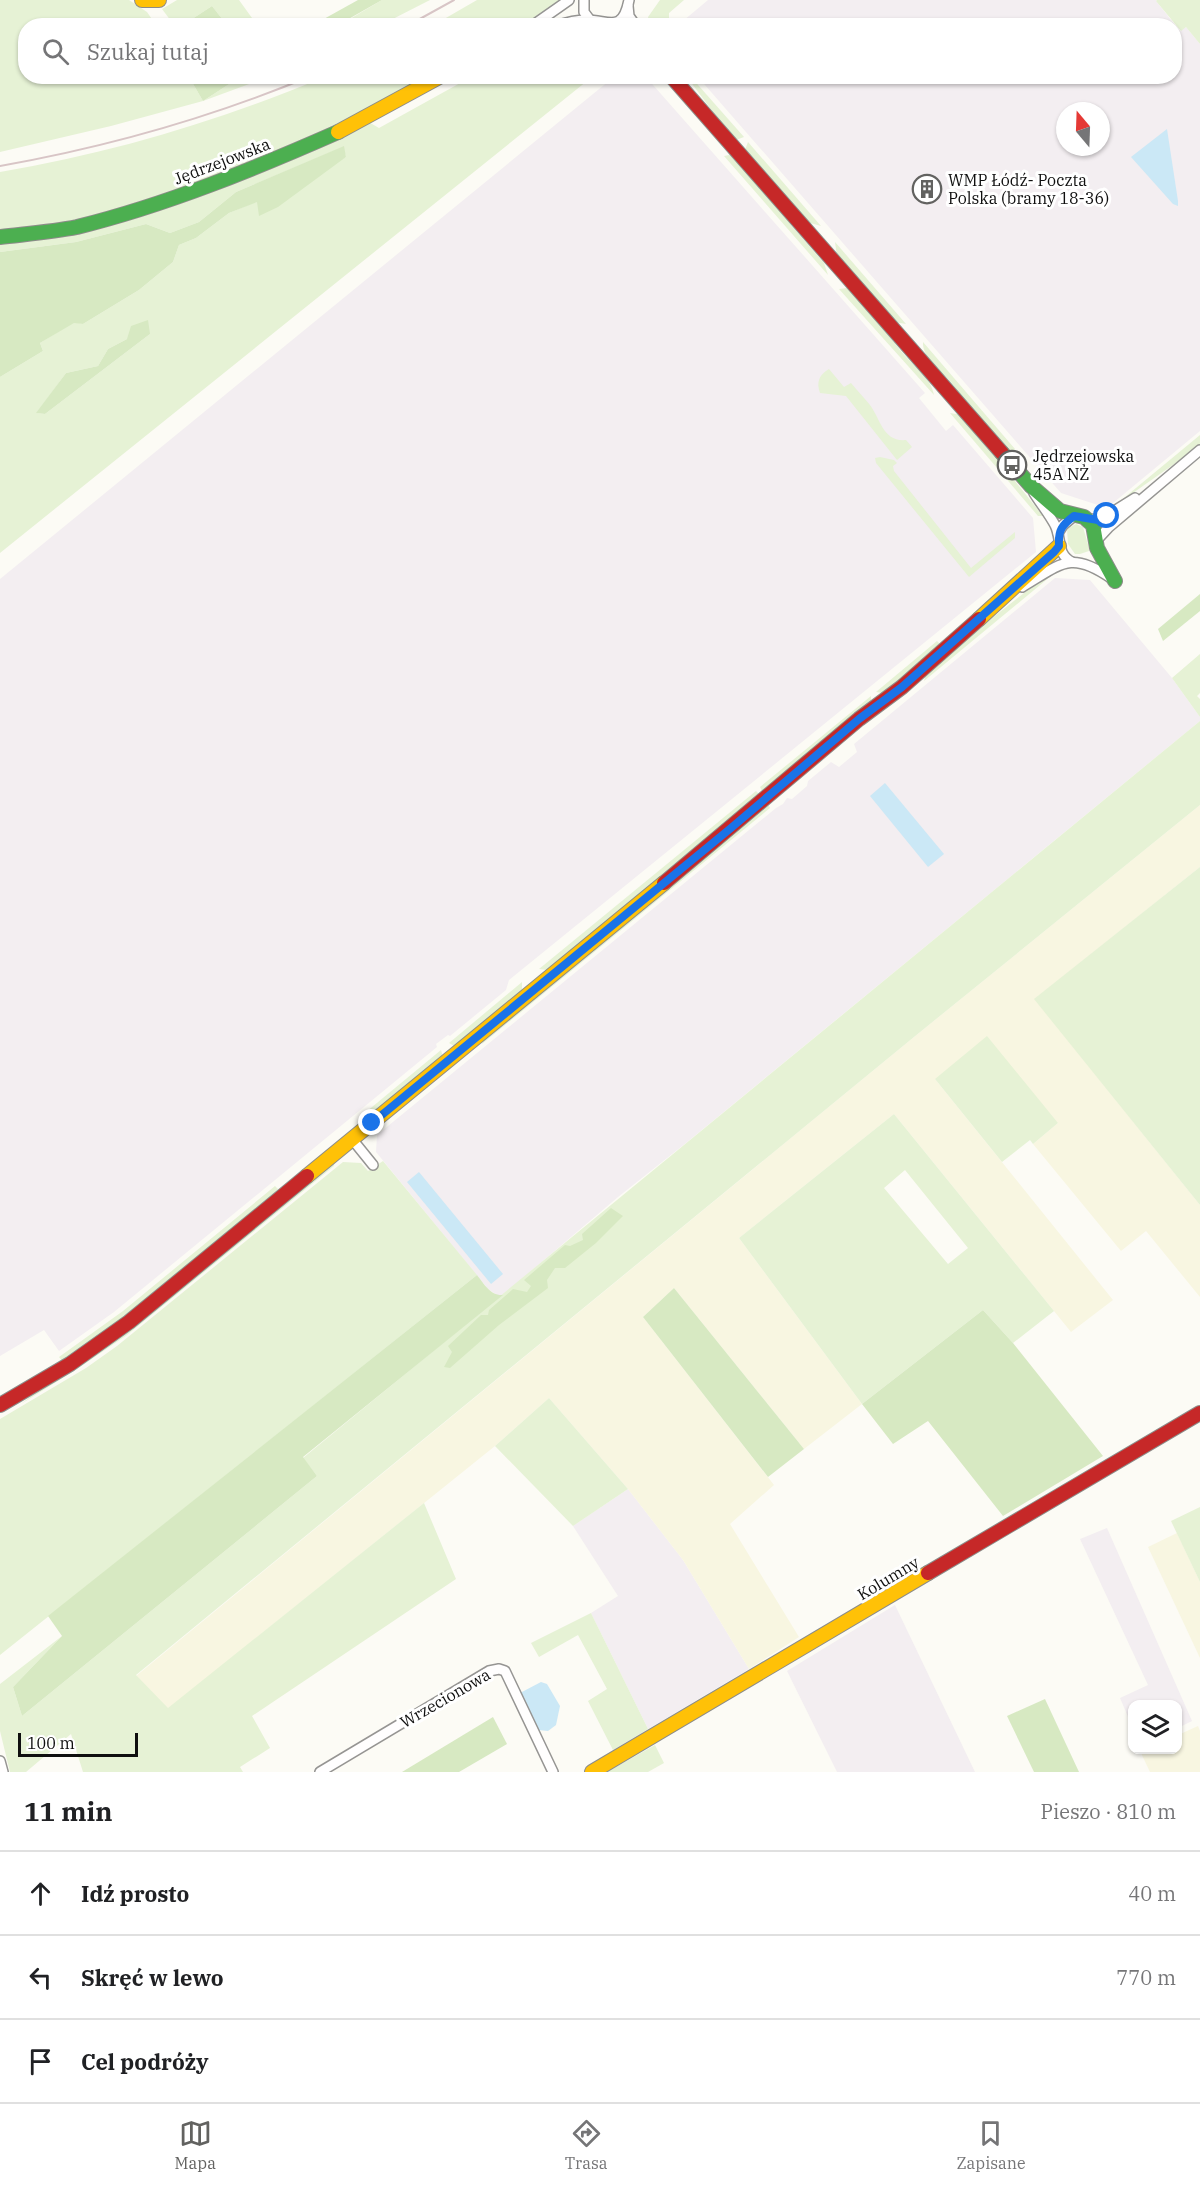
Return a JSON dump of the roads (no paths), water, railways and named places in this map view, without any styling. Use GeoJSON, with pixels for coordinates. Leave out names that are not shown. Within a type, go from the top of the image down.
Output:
{"type":"FeatureCollection","features":[{"type":"Feature","properties":{"kind":"street"},"geometry":{"type":"LineString","coordinates":[[543,18],[569,0]]}},
{"type":"Feature","properties":{"kind":"street"},"geometry":{"type":"LineString","coordinates":[[584,0],[584,12],[588,18]]}},
{"type":"Feature","properties":{"kind":"street"},"geometry":{"type":"LineString","coordinates":[[621,18],[628,1]]}},
{"type":"Feature","properties":{"kind":"street"},"geometry":{"type":"LineString","coordinates":[[628,1],[630,18]]}},
{"type":"Feature","properties":{"kind":"street","name":"Jędrzejowska"},"geometry":{"type":"LineString","coordinates":[[0,237],[75,227],[153,205],[294,151],[347,128],[427,84]]}},
{"type":"Feature","properties":{"kind":"street"},"geometry":{"type":"LineString","coordinates":[[679,84],[1031,486],[1060,511],[1081,518],[1103,518],[1160,483]]}},
{"type":"Feature","properties":{"kind":"street"},"geometry":{"type":"LineString","coordinates":[[1084,563],[1097,545],[1160,483],[1200,450]]}},
{"type":"Feature","properties":{"kind":"street"},"geometry":{"type":"LineString","coordinates":[[1031,486],[1059,540],[1064,556],[1072,562]]}},
{"type":"Feature","properties":{"kind":"street"},"geometry":{"type":"LineString","coordinates":[[0,1405],[62,1370],[129,1323],[731,828],[852,725],[902,687],[1002,599],[1059,540],[1063,525],[1081,518]]}},
{"type":"Feature","properties":{"kind":"street"},"geometry":{"type":"LineString","coordinates":[[1081,518],[1095,531],[1097,545],[1115,581]]}},
{"type":"Feature","properties":{"kind":"street"},"geometry":{"type":"LineString","coordinates":[[1002,599],[1060,565],[1072,562],[1084,563],[1115,581]]}},
{"type":"Feature","properties":{"kind":"street"},"geometry":{"type":"LineString","coordinates":[[352,1139],[373,1165]]}},
{"type":"Feature","properties":{"kind":"street","name":"Kolumny"},"geometry":{"type":"LineString","coordinates":[[592,1772],[1200,1413]]}},
{"type":"Feature","properties":{"kind":"street","name":"Wrzecionowa"},"geometry":{"type":"LineString","coordinates":[[320,1772],[489,1671],[499,1669],[505,1671],[553,1772]]}},
{"type":"Feature","properties":{"kind":"street"},"geometry":{"type":"LineString","coordinates":[[0,1761],[3,1772]]}},
{"type":"Feature","properties":{"kind":"water"},"geometry":{"type":"Polygon","coordinates":[[[1167,129],[1178,206],[1173,204],[1131,157],[1167,129]]]}},
{"type":"Feature","properties":{"kind":"water"},"geometry":{"type":"Polygon","coordinates":[[[885,783],[944,854],[928,867],[870,796],[885,783]]]}},
{"type":"Feature","properties":{"kind":"water"},"geometry":{"type":"Polygon","coordinates":[[[419,1172],[503,1274],[491,1284],[407,1182],[419,1172]]]}},
{"type":"Feature","properties":{"kind":"water"},"geometry":{"type":"Polygon","coordinates":[[[541,1682],[547,1684],[560,1706],[556,1725],[548,1731],[538,1730],[520,1693],[541,1682]]]}},
{"type":"Feature","properties":{"kind":"railway"},"geometry":{"type":"LineString","coordinates":[[421,18],[454,0]]}},
{"type":"Feature","properties":{"kind":"railway"},"geometry":{"type":"LineString","coordinates":[[0,166],[80,150],[158,130],[291,84]]}},
{"type":"Feature","properties":{"kind":"place","name":"WMP Łódź- Poczta Polska (bramy 18-36)"},"geometry":{"type":"Point","coordinates":[927,189]}},
{"type":"Feature","properties":{"kind":"place","name":"Jędrzejowska 45A NŻ"},"geometry":{"type":"Point","coordinates":[1012,465]}}]}
